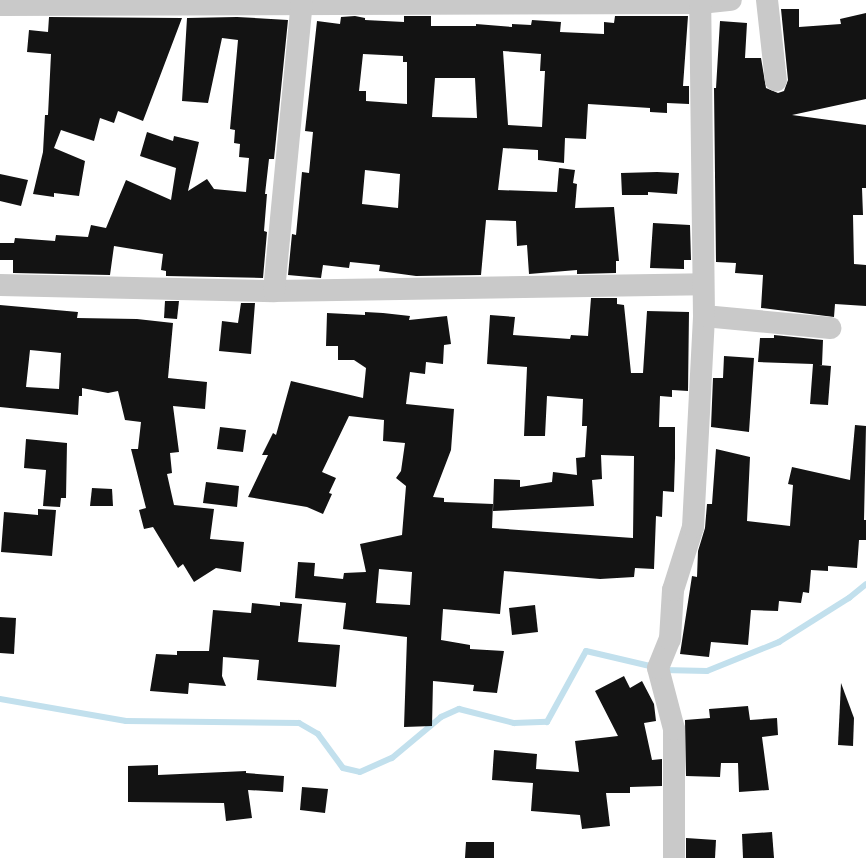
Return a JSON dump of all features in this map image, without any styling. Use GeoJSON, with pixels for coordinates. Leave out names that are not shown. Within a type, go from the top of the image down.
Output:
{"type":"FeatureCollection","features":[{"type":"Feature","properties":{"kind":"street"},"geometry":{"type":"LineString","coordinates":[[0,5],[731,0]]}},
{"type":"Feature","properties":{"kind":"street"},"geometry":{"type":"LineString","coordinates":[[767,0],[776,82]]}},
{"type":"Feature","properties":{"kind":"street"},"geometry":{"type":"LineString","coordinates":[[674,858],[674,729],[658,668],[670,639],[673,590],[693,526],[704,316],[700,1]]}},
{"type":"Feature","properties":{"kind":"street"},"geometry":{"type":"LineString","coordinates":[[274,291],[302,3]]}},
{"type":"Feature","properties":{"kind":"street"},"geometry":{"type":"LineString","coordinates":[[0,285],[274,291],[704,284]]}},
{"type":"Feature","properties":{"kind":"street"},"geometry":{"type":"LineString","coordinates":[[704,316],[830,328]]}},
{"type":"Feature","properties":{"kind":"building"},"geometry":{"type":"Polygon","coordinates":[[[781,9],[799,9],[799,27],[841,24],[840,19],[866,13],[866,99],[792,115],[866,125],[866,188],[862,188],[863,215],[853,215],[854,264],[866,265],[866,306],[835,304],[834,317],[761,308],[763,275],[735,273],[736,263],[716,262],[714,88],[716,88],[720,21],[747,23],[745,58],[761,58],[766,88],[778,93],[784,91],[788,80],[781,9]]]}},
{"type":"Feature","properties":{"kind":"building"},"geometry":{"type":"Polygon","coordinates":[[[355,16],[365,18],[365,20],[404,22],[404,16],[431,16],[431,26],[476,26],[476,24],[512,27],[512,24],[531,25],[532,20],[561,22],[560,32],[604,34],[604,22],[614,23],[615,16],[688,16],[683,86],[689,86],[689,104],[667,103],[667,113],[650,112],[650,108],[588,104],[586,139],[565,138],[564,163],[538,160],[538,150],[503,148],[498,190],[557,192],[559,168],[575,170],[573,183],[577,184],[575,208],[614,207],[619,261],[616,261],[616,273],[577,274],[577,270],[529,274],[527,245],[517,246],[516,221],[486,220],[481,275],[416,276],[379,271],[380,265],[350,262],[349,268],[323,265],[321,278],[288,275],[292,234],[296,235],[302,172],[309,173],[313,132],[305,131],[317,21],[340,24],[341,17],[355,16]],[[503,51],[508,125],[542,127],[545,71],[540,71],[541,54],[503,51]],[[363,54],[359,91],[366,91],[366,101],[407,104],[407,62],[403,62],[403,56],[363,54]],[[435,78],[432,117],[477,118],[475,78],[435,78]],[[365,170],[362,204],[398,208],[400,174],[365,170]]]}},
{"type":"Feature","properties":{"kind":"building"},"geometry":{"type":"Polygon","coordinates":[[[49,17],[182,18],[143,121],[118,111],[114,123],[100,118],[94,141],[61,130],[54,148],[85,161],[79,196],[54,193],[54,197],[33,194],[43,152],[45,115],[48,115],[51,54],[27,52],[29,30],[48,32],[49,17]]]}},
{"type":"Feature","properties":{"kind":"building"},"geometry":{"type":"Polygon","coordinates":[[[237,17],[288,20],[274,159],[269,159],[265,194],[267,194],[264,231],[267,232],[263,278],[166,276],[166,271],[161,270],[163,254],[114,246],[110,275],[13,273],[13,260],[0,260],[0,243],[14,243],[15,238],[55,241],[56,235],[88,237],[91,225],[106,228],[126,180],[171,200],[176,168],[140,156],[147,132],[173,141],[174,136],[199,142],[188,191],[207,179],[214,189],[246,192],[249,158],[239,157],[240,144],[234,143],[235,130],[230,129],[238,40],[222,38],[208,103],[182,101],[187,18],[237,17]]]}},
{"type":"Feature","properties":{"kind":"building"},"geometry":{"type":"Polygon","coordinates":[[[621,173],[679,173],[677,194],[648,192],[648,195],[622,195],[621,173]]]}},
{"type":"Feature","properties":{"kind":"building"},"geometry":{"type":"Polygon","coordinates":[[[0,174],[28,180],[21,206],[0,201],[0,174]]]}},
{"type":"Feature","properties":{"kind":"building"},"geometry":{"type":"Polygon","coordinates":[[[653,223],[690,225],[691,260],[684,260],[684,269],[650,268],[653,223]]]}},
{"type":"Feature","properties":{"kind":"building"},"geometry":{"type":"Polygon","coordinates":[[[591,298],[617,298],[617,304],[624,305],[631,373],[643,373],[647,311],[689,312],[688,391],[672,390],[672,397],[660,396],[659,427],[675,427],[674,492],[663,491],[662,517],[656,516],[654,569],[635,568],[634,577],[600,579],[504,571],[500,614],[443,609],[441,640],[470,645],[470,649],[504,651],[497,693],[473,691],[474,685],[433,681],[432,726],[404,727],[407,637],[343,629],[346,603],[295,598],[298,562],[315,563],[314,576],[343,579],[344,573],[366,572],[360,544],[402,535],[406,486],[396,478],[401,471],[405,443],[383,441],[384,420],[349,416],[322,472],[336,478],[329,493],[332,494],[323,514],[307,507],[248,497],[268,455],[262,455],[273,433],[276,435],[291,381],[363,398],[366,368],[354,360],[338,360],[338,346],[326,346],[327,313],[365,315],[365,312],[383,313],[410,316],[409,320],[447,316],[451,344],[444,345],[443,364],[426,362],[425,374],[410,372],[406,404],[454,409],[451,450],[433,497],[444,498],[444,502],[493,504],[492,528],[633,538],[634,456],[601,455],[602,479],[592,480],[594,506],[493,511],[494,479],[520,480],[520,487],[552,482],[553,472],[577,475],[576,458],[585,457],[587,426],[582,426],[583,399],[547,396],[545,436],[524,436],[527,367],[487,364],[490,315],[515,317],[513,335],[570,339],[571,335],[588,336],[591,298]],[[379,569],[376,603],[410,605],[412,572],[379,569]]]}},
{"type":"Feature","properties":{"kind":"building"},"geometry":{"type":"Polygon","coordinates":[[[165,301],[179,301],[177,319],[164,318],[165,301]]]}},
{"type":"Feature","properties":{"kind":"building"},"geometry":{"type":"Polygon","coordinates":[[[241,303],[255,303],[251,354],[219,351],[222,321],[238,323],[241,303]]]}},
{"type":"Feature","properties":{"kind":"building"},"geometry":{"type":"Polygon","coordinates":[[[0,305],[78,312],[77,318],[137,319],[173,323],[168,378],[207,382],[205,409],[173,406],[179,452],[170,453],[172,473],[167,474],[174,505],[214,509],[210,539],[244,542],[241,572],[216,568],[194,582],[183,564],[178,568],[153,527],[144,529],[139,510],[146,508],[131,449],[138,449],[141,422],[125,420],[118,391],[108,393],[82,388],[82,396],[79,396],[78,415],[0,407],[0,305]],[[30,350],[26,387],[59,389],[61,353],[30,350]]]}},
{"type":"Feature","properties":{"kind":"building"},"geometry":{"type":"Polygon","coordinates":[[[774,335],[823,340],[822,365],[819,365],[831,366],[828,405],[810,404],[813,364],[758,362],[760,338],[774,338],[774,335]]]}},
{"type":"Feature","properties":{"kind":"building"},"geometry":{"type":"Polygon","coordinates":[[[724,356],[754,358],[749,432],[711,427],[713,378],[723,378],[724,356]]]}},
{"type":"Feature","properties":{"kind":"building"},"geometry":{"type":"Polygon","coordinates":[[[855,425],[866,426],[864,520],[866,520],[866,540],[859,540],[857,568],[828,566],[828,571],[811,570],[809,593],[803,592],[801,603],[779,601],[778,611],[751,610],[748,645],[711,642],[709,657],[680,654],[692,576],[697,577],[698,551],[705,528],[707,504],[712,504],[716,449],[750,457],[747,521],[790,526],[793,485],[788,484],[792,467],[850,480],[855,425]]]}},
{"type":"Feature","properties":{"kind":"building"},"geometry":{"type":"Polygon","coordinates":[[[220,427],[246,430],[243,452],[217,449],[220,427]]]}},
{"type":"Feature","properties":{"kind":"building"},"geometry":{"type":"Polygon","coordinates":[[[26,439],[67,443],[66,498],[61,498],[60,507],[43,506],[46,470],[24,468],[26,439]]]}},
{"type":"Feature","properties":{"kind":"building"},"geometry":{"type":"Polygon","coordinates":[[[206,482],[239,486],[237,507],[203,503],[206,482]]]}},
{"type":"Feature","properties":{"kind":"building"},"geometry":{"type":"Polygon","coordinates":[[[92,488],[112,489],[113,506],[90,506],[92,488]]]}},
{"type":"Feature","properties":{"kind":"building"},"geometry":{"type":"Polygon","coordinates":[[[38,509],[56,510],[52,556],[1,552],[4,512],[38,515],[38,509]]]}},
{"type":"Feature","properties":{"kind":"building"},"geometry":{"type":"Polygon","coordinates":[[[280,602],[302,604],[298,642],[340,645],[336,687],[257,680],[259,660],[223,657],[222,676],[226,686],[189,683],[188,694],[150,691],[156,654],[177,655],[177,651],[209,651],[213,610],[251,613],[252,603],[280,606],[280,602]]]}},
{"type":"Feature","properties":{"kind":"building"},"geometry":{"type":"Polygon","coordinates":[[[535,605],[538,632],[512,635],[509,608],[535,605]]]}},
{"type":"Feature","properties":{"kind":"building"},"geometry":{"type":"Polygon","coordinates":[[[0,617],[16,618],[14,654],[0,653],[0,617]]]}},
{"type":"Feature","properties":{"kind":"building"},"geometry":{"type":"Polygon","coordinates":[[[624,676],[630,688],[642,681],[654,704],[656,721],[644,723],[652,760],[662,759],[662,786],[630,787],[630,793],[606,793],[610,826],[582,829],[580,815],[531,811],[533,783],[492,780],[494,750],[537,754],[536,769],[579,772],[575,741],[618,736],[595,691],[624,676]]]}},
{"type":"Feature","properties":{"kind":"building"},"geometry":{"type":"Polygon","coordinates":[[[841,683],[854,718],[853,746],[838,745],[841,683]]]}},
{"type":"Feature","properties":{"kind":"building"},"geometry":{"type":"Polygon","coordinates":[[[748,706],[750,720],[777,718],[778,735],[762,737],[769,790],[739,792],[738,763],[721,763],[720,777],[686,776],[685,720],[710,718],[709,709],[748,706]]]}},
{"type":"Feature","properties":{"kind":"building"},"geometry":{"type":"Polygon","coordinates":[[[158,765],[158,775],[246,771],[246,773],[284,776],[283,792],[248,790],[252,818],[226,821],[224,803],[128,802],[128,766],[158,765]]]}},
{"type":"Feature","properties":{"kind":"building"},"geometry":{"type":"Polygon","coordinates":[[[302,787],[328,789],[325,813],[300,810],[302,787]]]}},
{"type":"Feature","properties":{"kind":"building"},"geometry":{"type":"Polygon","coordinates":[[[772,832],[774,858],[743,858],[742,834],[772,832]]]}},
{"type":"Feature","properties":{"kind":"building"},"geometry":{"type":"Polygon","coordinates":[[[686,838],[716,840],[715,858],[686,858],[686,838]]]}},
{"type":"Feature","properties":{"kind":"building"},"geometry":{"type":"Polygon","coordinates":[[[466,842],[494,842],[494,858],[465,858],[466,842]]]}},
{"type":"Feature","properties":{"kind":"waterway"},"geometry":{"type":"LineString","coordinates":[[663,670],[707,671],[779,642],[849,598],[866,584]]}},
{"type":"Feature","properties":{"kind":"waterway"},"geometry":{"type":"LineString","coordinates":[[0,699],[126,721],[299,723],[318,734],[343,768],[360,772],[392,758],[441,717],[459,709],[514,723],[547,722],[586,651],[654,667]]}}]}
